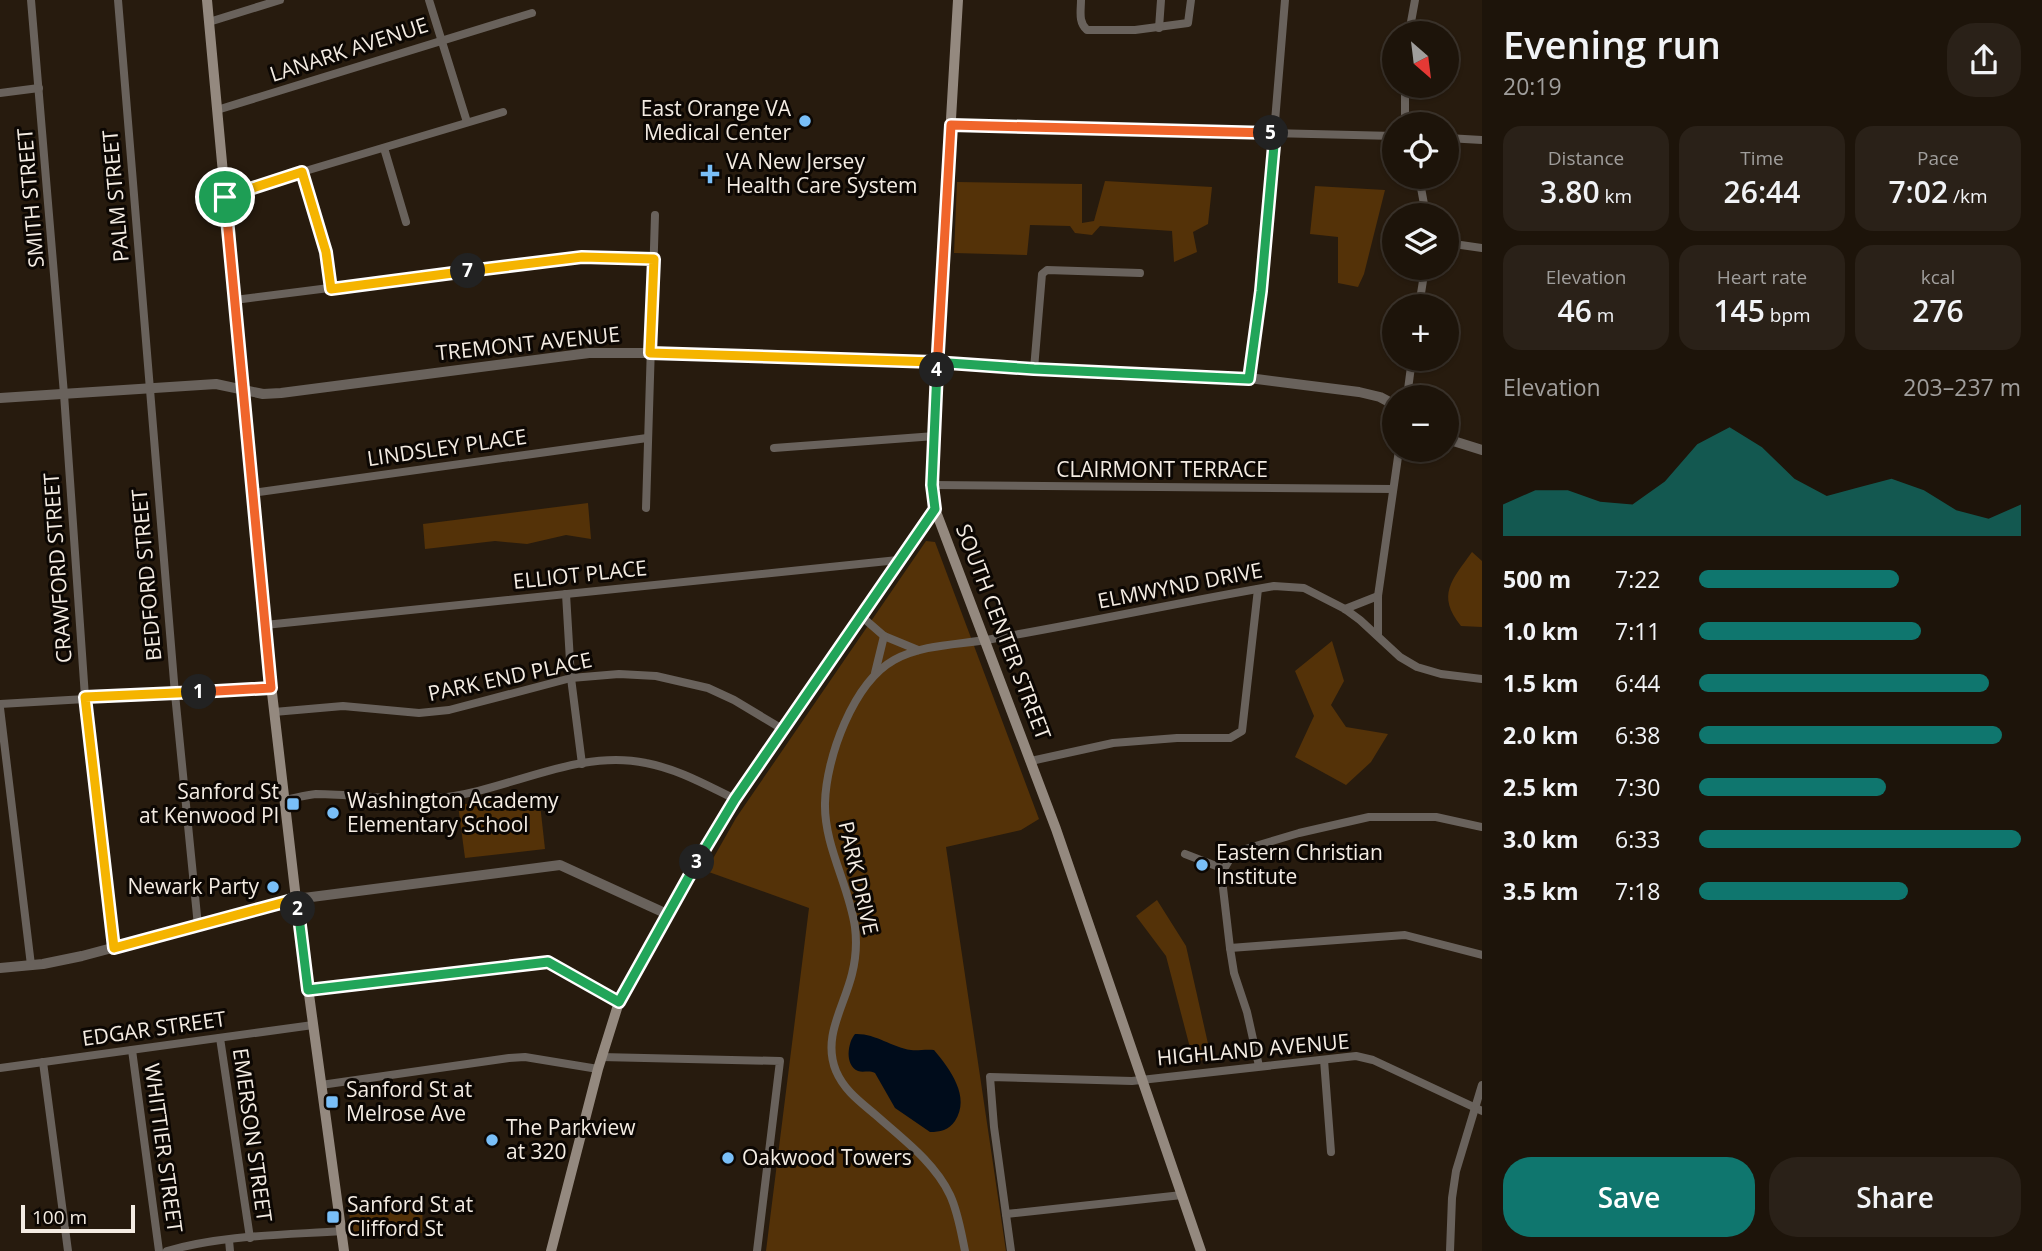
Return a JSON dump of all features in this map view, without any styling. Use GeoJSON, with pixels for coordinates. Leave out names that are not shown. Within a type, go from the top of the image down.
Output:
{"type":"FeatureCollection","features":[{"type":"Feature","properties":{"kind":"main road"},"geometry":{"type":"LineString","coordinates":[[207,0],[271,688],[296,899],[344,1251]]}},
{"type":"Feature","properties":{"kind":"main road","name":"SOUTH CENTER STREET"},"geometry":{"type":"LineString","coordinates":[[958,0],[934,436],[932,485],[935,509],[1086,912],[1201,1251]]}},
{"type":"Feature","properties":{"kind":"main road"},"geometry":{"type":"LineString","coordinates":[[551,1251],[600,1063],[619,1002],[735,799],[935,509]]}},
{"type":"Feature","properties":{"kind":"street","name":"SMITH STREET"},"geometry":{"type":"LineString","coordinates":[[31,0],[64,394]]}},
{"type":"Feature","properties":{"kind":"street","name":"PALM STREET"},"geometry":{"type":"LineString","coordinates":[[118,0],[150,388]]}},
{"type":"Feature","properties":{"kind":"street"},"geometry":{"type":"LineString","coordinates":[[209,22],[280,0]]}},
{"type":"Feature","properties":{"kind":"street"},"geometry":{"type":"LineString","coordinates":[[429,0],[467,122]]}},
{"type":"Feature","properties":{"kind":"street"},"geometry":{"type":"LineString","coordinates":[[1082,0],[1082,26],[1087,30],[1135,30],[1188,23],[1191,0]]}},
{"type":"Feature","properties":{"kind":"street"},"geometry":{"type":"LineString","coordinates":[[1159,28],[1161,0]]}},
{"type":"Feature","properties":{"kind":"street"},"geometry":{"type":"LineString","coordinates":[[1249,379],[1261,291],[1284,0]]}},
{"type":"Feature","properties":{"kind":"street"},"geometry":{"type":"LineString","coordinates":[[1411,21],[1415,0]]}},
{"type":"Feature","properties":{"kind":"street","name":"LANARK AVENUE"},"geometry":{"type":"LineString","coordinates":[[217,110],[440,39],[532,13]]}},
{"type":"Feature","properties":{"kind":"street"},"geometry":{"type":"LineString","coordinates":[[0,93],[39,88]]}},
{"type":"Feature","properties":{"kind":"street"},"geometry":{"type":"LineString","coordinates":[[225,197],[503,112]]}},
{"type":"Feature","properties":{"kind":"street"},"geometry":{"type":"LineString","coordinates":[[951,125],[1382,136]]}},
{"type":"Feature","properties":{"kind":"street"},"geometry":{"type":"LineString","coordinates":[[1459,139],[1482,140]]}},
{"type":"Feature","properties":{"kind":"street"},"geometry":{"type":"LineString","coordinates":[[384,148],[406,222]]}},
{"type":"Feature","properties":{"kind":"street"},"geometry":{"type":"LineString","coordinates":[[302,172],[326,252],[331,289]]}},
{"type":"Feature","properties":{"kind":"street"},"geometry":{"type":"LineString","coordinates":[[646,508],[655,215]]}},
{"type":"Feature","properties":{"kind":"street"},"geometry":{"type":"LineString","coordinates":[[1459,245],[1482,248]]}},
{"type":"Feature","properties":{"kind":"street"},"geometry":{"type":"LineString","coordinates":[[235,300],[582,257],[654,259]]}},
{"type":"Feature","properties":{"kind":"street"},"geometry":{"type":"LineString","coordinates":[[1034,369],[1042,274],[1047,270],[1140,273]]}},
{"type":"Feature","properties":{"kind":"street","name":"TREMONT AVENUE"},"geometry":{"type":"LineString","coordinates":[[0,398],[216,384],[263,394],[281,393],[589,353],[650,353],[938,362],[1249,379],[1359,392],[1382,398]]}},
{"type":"Feature","properties":{"kind":"street","name":"BEDFORD STREET"},"geometry":{"type":"LineString","coordinates":[[150,388],[175,694],[198,926]]}},
{"type":"Feature","properties":{"kind":"street","name":"CRAWFORD STREET"},"geometry":{"type":"LineString","coordinates":[[64,394],[85,697],[114,948]]}},
{"type":"Feature","properties":{"kind":"street"},"geometry":{"type":"LineString","coordinates":[[774,447],[934,436]]}},
{"type":"Feature","properties":{"kind":"street","name":"LINDSLEY PLACE"},"geometry":{"type":"LineString","coordinates":[[252,493],[647,438]]}},
{"type":"Feature","properties":{"kind":"street"},"geometry":{"type":"LineString","coordinates":[[1459,443],[1482,450]]}},
{"type":"Feature","properties":{"kind":"street"},"geometry":{"type":"LineString","coordinates":[[1378,635],[1378,596],[1397,462]]}},
{"type":"Feature","properties":{"kind":"street","name":"CLAIRMONT TERRACE"},"geometry":{"type":"LineString","coordinates":[[932,485],[1393,489]]}},
{"type":"Feature","properties":{"kind":"street","name":"ELLIOT PLACE"},"geometry":{"type":"LineString","coordinates":[[265,625],[898,560]]}},
{"type":"Feature","properties":{"kind":"street","name":"ELMWYND DRIVE"},"geometry":{"type":"LineString","coordinates":[[986,640],[1274,586],[1304,588],[1345,609],[1378,635],[1400,657],[1417,667],[1441,674],[1482,679]]}},
{"type":"Feature","properties":{"kind":"street"},"geometry":{"type":"LineString","coordinates":[[1031,761],[1113,743],[1177,737],[1230,738],[1242,731],[1258,589]]}},
{"type":"Feature","properties":{"kind":"street"},"geometry":{"type":"LineString","coordinates":[[566,594],[571,678],[582,764]]}},
{"type":"Feature","properties":{"kind":"street"},"geometry":{"type":"LineString","coordinates":[[1345,609],[1378,596]]}},
{"type":"Feature","properties":{"kind":"street"},"geometry":{"type":"LineString","coordinates":[[861,617],[884,636],[918,650]]}},
{"type":"Feature","properties":{"kind":"street"},"geometry":{"type":"LineString","coordinates":[[875,673],[884,636]]}},
{"type":"Feature","properties":{"kind":"street","name":"PARK DRIVE"},"geometry":{"type":"LineString","coordinates":[[965,1251],[949,1194],[926,1159],[846,1089],[831,1056],[834,1027],[852,975],[857,950],[849,903],[828,838],[825,804],[829,769],[837,738],[848,713],[875,673],[893,660],[918,650],[986,640]]}},
{"type":"Feature","properties":{"kind":"street","name":"PARK END PLACE"},"geometry":{"type":"LineString","coordinates":[[274,712],[343,706],[419,713],[449,709],[571,678],[619,674],[656,676],[708,688],[784,730]]}},
{"type":"Feature","properties":{"kind":"street"},"geometry":{"type":"LineString","coordinates":[[31,965],[0,706],[85,697],[271,688]]}},
{"type":"Feature","properties":{"kind":"street"},"geometry":{"type":"LineString","coordinates":[[284,800],[313,794],[407,801],[442,798],[582,764],[611,760],[645,762],[682,773],[735,799]]}},
{"type":"Feature","properties":{"kind":"street"},"geometry":{"type":"LineString","coordinates":[[1259,1066],[1247,1012],[1234,974],[1230,948],[1223,887],[1224,869],[1231,858],[1242,850],[1299,833],[1369,817],[1436,817],[1482,827]]}},
{"type":"Feature","properties":{"kind":"street"},"geometry":{"type":"LineString","coordinates":[[1185,854],[1224,869]]}},
{"type":"Feature","properties":{"kind":"street"},"geometry":{"type":"LineString","coordinates":[[0,968],[31,965],[114,948],[296,899],[560,865],[667,914]]}},
{"type":"Feature","properties":{"kind":"street"},"geometry":{"type":"LineString","coordinates":[[1230,948],[1405,935],[1482,955]]}},
{"type":"Feature","properties":{"kind":"street"},"geometry":{"type":"LineString","coordinates":[[308,990],[548,962],[619,1002]]}},
{"type":"Feature","properties":{"kind":"street","name":"EDGAR STREET"},"geometry":{"type":"LineString","coordinates":[[0,1068],[313,1025]]}},
{"type":"Feature","properties":{"kind":"street","name":"EMERSON STREET"},"geometry":{"type":"LineString","coordinates":[[220,1038],[250,1238]]}},
{"type":"Feature","properties":{"kind":"street","name":"WHITTIER STREET"},"geometry":{"type":"LineString","coordinates":[[132,1050],[159,1251]]}},
{"type":"Feature","properties":{"kind":"street","name":"HIGHLAND AVENUE"},"geometry":{"type":"LineString","coordinates":[[1006,1214],[990,1077],[1132,1081],[1356,1056],[1373,1060],[1479,1109]]}},
{"type":"Feature","properties":{"kind":"street"},"geometry":{"type":"LineString","coordinates":[[321,1085],[525,1057],[600,1063],[780,1061],[757,1251]]}},
{"type":"Feature","properties":{"kind":"street"},"geometry":{"type":"LineString","coordinates":[[1324,1060],[1331,1152]]}},
{"type":"Feature","properties":{"kind":"street"},"geometry":{"type":"LineString","coordinates":[[43,1062],[68,1251]]}},
{"type":"Feature","properties":{"kind":"street"},"geometry":{"type":"LineString","coordinates":[[1450,1251],[1456,1171],[1479,1109],[1482,1085]]}},
{"type":"Feature","properties":{"kind":"street"},"geometry":{"type":"LineString","coordinates":[[1011,1251],[1006,1214],[1182,1195]]}},
{"type":"Feature","properties":{"kind":"street"},"geometry":{"type":"LineString","coordinates":[[167,1251],[229,1240],[342,1231]]}},
{"type":"Feature","properties":{"kind":"street"},"geometry":{"type":"LineString","coordinates":[[229,1240],[230,1251]]}},
{"type":"Feature","properties":{"kind":"shaded area"},"geometry":{"type":"Polygon","coordinates":[[[1105,181],[1212,187],[1208,224],[1193,232],[1197,252],[1174,262],[1172,231],[1100,226],[1092,235],[1075,233],[1070,226],[1030,225],[1027,255],[954,253],[957,182],[1082,184],[1082,223],[1094,221],[1105,181]]]}},
{"type":"Feature","properties":{"kind":"shaded area"},"geometry":{"type":"Polygon","coordinates":[[[1315,186],[1385,190],[1364,274],[1358,287],[1338,283],[1338,237],[1310,234],[1315,186]]]}},
{"type":"Feature","properties":{"kind":"shaded area"},"geometry":{"type":"Polygon","coordinates":[[[588,503],[591,539],[566,535],[527,544],[495,541],[425,549],[423,524],[588,503]]]}},
{"type":"Feature","properties":{"kind":"shaded area"},"geometry":{"type":"Polygon","coordinates":[[[926,541],[935,542],[1039,819],[1021,830],[946,847],[1006,1251],[766,1251],[809,908],[706,871],[736,818],[926,541]]]}},
{"type":"Feature","properties":{"kind":"shaded area"},"geometry":{"type":"Polygon","coordinates":[[[1472,552],[1482,561],[1482,627],[1461,626],[1449,605],[1448,596],[1453,580],[1472,552]]]}},
{"type":"Feature","properties":{"kind":"shaded area"},"geometry":{"type":"Polygon","coordinates":[[[1332,641],[1344,681],[1331,705],[1346,727],[1388,734],[1371,762],[1346,785],[1295,757],[1314,716],[1295,671],[1332,641]]]}},
{"type":"Feature","properties":{"kind":"shaded area"},"geometry":{"type":"Polygon","coordinates":[[[539,795],[545,849],[465,858],[458,805],[539,795]]]}},
{"type":"Feature","properties":{"kind":"shaded area"},"geometry":{"type":"Polygon","coordinates":[[[1157,900],[1186,946],[1211,1057],[1194,1063],[1166,956],[1136,916],[1157,900]]]}},
{"type":"Feature","properties":{"kind":"shaded area"},"geometry":{"type":"Polygon","coordinates":[[[423,1200],[422,1233],[352,1238],[348,1203],[423,1200]]]}},
{"type":"Feature","properties":{"kind":"water"},"geometry":{"type":"Polygon","coordinates":[[[855,1034],[911,1050],[934,1050],[952,1074],[960,1093],[959,1112],[953,1124],[944,1130],[930,1132],[895,1108],[875,1073],[858,1071],[851,1064],[849,1048],[855,1034]]]}},
{"type":"Feature","properties":{"kind":"place","name":"East Orange VA Medical Center"},"geometry":{"type":"Point","coordinates":[805,121]}},
{"type":"Feature","properties":{"kind":"place","name":"VA New Jersey Health Care System"},"geometry":{"type":"Point","coordinates":[710,174]}},
{"type":"Feature","properties":{"kind":"place","name":"Sanford St at Kenwood Pl"},"geometry":{"type":"Point","coordinates":[293,804]}},
{"type":"Feature","properties":{"kind":"place","name":"Washington Academy Elementary School"},"geometry":{"type":"Point","coordinates":[333,813]}},
{"type":"Feature","properties":{"kind":"place","name":"Eastern Christian Institute"},"geometry":{"type":"Point","coordinates":[1202,865]}},
{"type":"Feature","properties":{"kind":"place","name":"Newark Party"},"geometry":{"type":"Point","coordinates":[273,887]}},
{"type":"Feature","properties":{"kind":"place","name":"Sanford St at Melrose Ave"},"geometry":{"type":"Point","coordinates":[332,1102]}},
{"type":"Feature","properties":{"kind":"place","name":"The Parkview at 320"},"geometry":{"type":"Point","coordinates":[492,1140]}},
{"type":"Feature","properties":{"kind":"place","name":"Oakwood Towers"},"geometry":{"type":"Point","coordinates":[728,1158]}},
{"type":"Feature","properties":{"kind":"place","name":"Sanford St at Clifford St"},"geometry":{"type":"Point","coordinates":[333,1217]}},
{"type":"Feature","properties":{"kind":"route"},"geometry":{"type":"LineString","coordinates":[[225,197],[271,688],[85,697],[114,948],[296,899],[308,990],[548,962],[619,1002],[735,799],[935,509],[932,485],[936,374],[938,362],[939,350],[951,125],[1275,134],[1261,291],[1249,379],[951,365],[938,362],[892,360],[650,353],[654,259],[582,257],[331,289],[326,252],[302,172],[225,197]]}}]}
